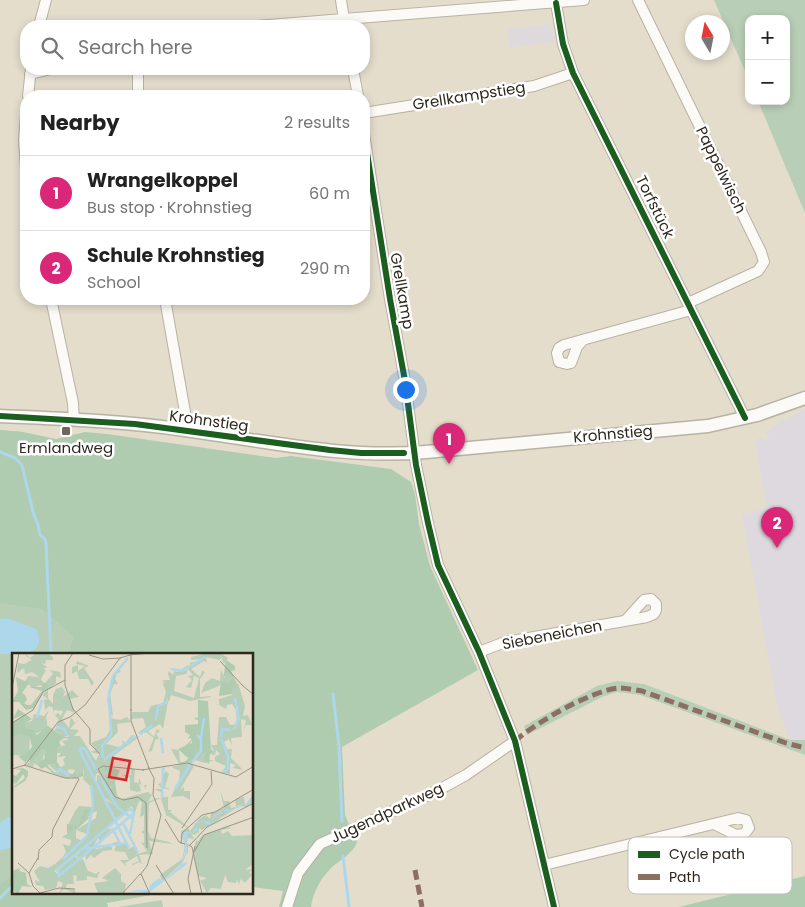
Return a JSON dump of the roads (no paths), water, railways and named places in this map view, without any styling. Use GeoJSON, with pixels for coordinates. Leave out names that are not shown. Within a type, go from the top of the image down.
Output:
{"type":"FeatureCollection","features":[{"type":"Feature","properties":{"kind":"main road","name":"Krohnstieg"},"geometry":{"type":"LineString","coordinates":[[0,416],[112,422],[183,429],[360,453],[414,453],[708,426],[745,418],[805,398]]}},
{"type":"Feature","properties":{"kind":"street"},"geometry":{"type":"LineString","coordinates":[[41,20],[46,0]]}},
{"type":"Feature","properties":{"kind":"street"},"geometry":{"type":"LineString","coordinates":[[341,0],[344,20]]}},
{"type":"Feature","properties":{"kind":"street"},"geometry":{"type":"LineString","coordinates":[[370,21],[584,0]]}},
{"type":"Feature","properties":{"kind":"street","name":"Pappelwisch"},"geometry":{"type":"LineString","coordinates":[[638,0],[762,252],[764,262],[758,270],[690,307]]}},
{"type":"Feature","properties":{"kind":"street","name":"Torfstück"},"geometry":{"type":"LineString","coordinates":[[556,3],[563,44],[574,73],[745,418]]}},
{"type":"Feature","properties":{"kind":"street","name":"Grellkampstieg"},"geometry":{"type":"LineString","coordinates":[[370,112],[534,86],[574,73]]}},
{"type":"Feature","properties":{"kind":"street"},"geometry":{"type":"LineString","coordinates":[[29,90],[31,75]]}},
{"type":"Feature","properties":{"kind":"street"},"geometry":{"type":"LineString","coordinates":[[138,75],[138,90]]}},
{"type":"Feature","properties":{"kind":"street"},"geometry":{"type":"LineString","coordinates":[[354,75],[357,90]]}},
{"type":"Feature","properties":{"kind":"street","name":"Grellkamp"},"geometry":{"type":"LineString","coordinates":[[370,174],[405,381],[414,453],[438,565],[479,652],[515,742],[554,907]]}},
{"type":"Feature","properties":{"kind":"street"},"geometry":{"type":"LineString","coordinates":[[51,305],[73,403],[74,420]]}},
{"type":"Feature","properties":{"kind":"street"},"geometry":{"type":"LineString","coordinates":[[166,305],[184,412],[183,429]]}},
{"type":"Feature","properties":{"kind":"street"},"geometry":{"type":"LineString","coordinates":[[582,341],[690,307]]}},
{"type":"Feature","properties":{"kind":"street","name":"Siebeneichen"},"geometry":{"type":"LineString","coordinates":[[479,652],[505,642],[625,621]]}},
{"type":"Feature","properties":{"kind":"street","name":"Jugendparkweg"},"geometry":{"type":"LineString","coordinates":[[286,907],[298,873],[320,844],[435,792],[466,775],[515,742]]}},
{"type":"Feature","properties":{"kind":"street"},"geometry":{"type":"LineString","coordinates":[[660,837],[714,824]]}},
{"type":"Feature","properties":{"kind":"street"},"geometry":{"type":"LineString","coordinates":[[544,865],[628,845]]}},
{"type":"Feature","properties":{"kind":"water"},"geometry":{"type":"Polygon","coordinates":[[[7,618],[36,629],[39,638],[35,649],[22,653],[0,654],[0,619],[7,618]]]}},
{"type":"Feature","properties":{"kind":"water"},"geometry":{"type":"Polygon","coordinates":[[[8,817],[12,818],[12,846],[0,850],[0,823],[8,817]]]}},
{"type":"Feature","properties":{"kind":"waterway"},"geometry":{"type":"LineString","coordinates":[[0,452],[15,458],[22,465],[40,535],[45,539],[51,653]]}},
{"type":"Feature","properties":{"kind":"waterway"},"geometry":{"type":"LineString","coordinates":[[333,694],[339,746],[342,821]]}},
{"type":"Feature","properties":{"kind":"waterway"},"geometry":{"type":"LineString","coordinates":[[343,856],[349,907]]}},
{"type":"Feature","properties":{"kind":"waterway"},"geometry":{"type":"LineString","coordinates":[[0,898],[12,886]]}},
{"type":"Feature","properties":{"kind":"place","name":"Ermlandweg"},"geometry":{"type":"Point","coordinates":[66,431]}},
{"type":"Feature","properties":{"kind":"place","name":"Wrangelkoppel"},"geometry":{"type":"Point","coordinates":[449,464]}},
{"type":"Feature","properties":{"kind":"place","name":"Schule Krohnstieg"},"geometry":{"type":"Point","coordinates":[777,548]}}]}
